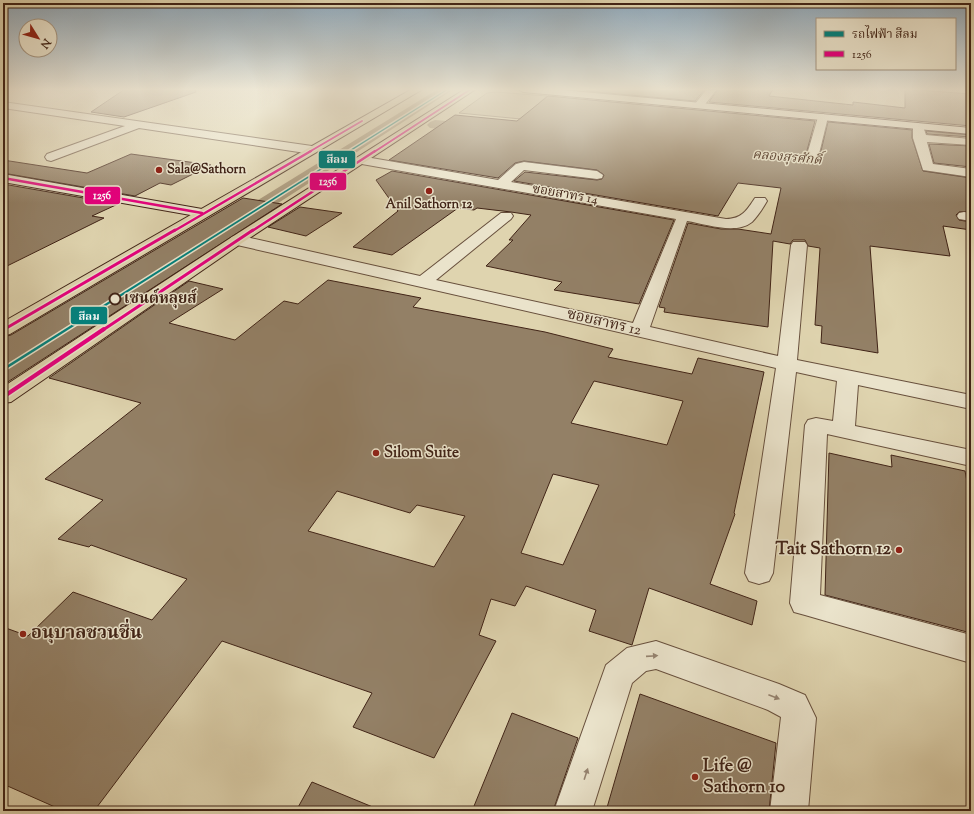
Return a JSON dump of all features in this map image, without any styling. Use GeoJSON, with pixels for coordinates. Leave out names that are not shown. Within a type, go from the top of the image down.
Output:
{"type":"FeatureCollection","features":[{"type":"Feature","properties":{"kind":"main road"},"geometry":{"type":"LineString","coordinates":[[3,330],[352,127]]}},
{"type":"Feature","properties":{"kind":"main road"},"geometry":{"type":"LineString","coordinates":[[3,397],[237,240],[412,127]]}},
{"type":"Feature","properties":{"kind":"street"},"geometry":{"type":"LineString","coordinates":[[51,157],[133,127]]}},
{"type":"Feature","properties":{"kind":"street"},"geometry":{"type":"LineString","coordinates":[[152,127],[312,150]]}},
{"type":"Feature","properties":{"kind":"street"},"geometry":{"type":"LineString","coordinates":[[812,158],[820,127]]}},
{"type":"Feature","properties":{"kind":"street"},"geometry":{"type":"LineString","coordinates":[[886,127],[971,142]]}},
{"type":"Feature","properties":{"kind":"street"},"geometry":{"type":"LineString","coordinates":[[918,132],[971,131]]}},
{"type":"Feature","properties":{"kind":"street"},"geometry":{"type":"LineString","coordinates":[[918,132],[927,167],[971,173]]}},
{"type":"Feature","properties":{"kind":"street","name":"ซอยสาทร 14"},"geometry":{"type":"LineString","coordinates":[[360,160],[726,223],[746,221],[760,201]]}},
{"type":"Feature","properties":{"kind":"street"},"geometry":{"type":"LineString","coordinates":[[502,184],[520,167],[524,166],[597,175]]}},
{"type":"Feature","properties":{"kind":"street"},"geometry":{"type":"LineString","coordinates":[[3,178],[202,213]]}},
{"type":"Feature","properties":{"kind":"street"},"geometry":{"type":"LineString","coordinates":[[423,282],[506,216]]}},
{"type":"Feature","properties":{"kind":"street"},"geometry":{"type":"LineString","coordinates":[[639,331],[681,222]]}},
{"type":"Feature","properties":{"kind":"street","name":"ซอยสาทร 12"},"geometry":{"type":"LineString","coordinates":[[237,240],[787,364],[971,402]]}},
{"type":"Feature","properties":{"kind":"street"},"geometry":{"type":"LineString","coordinates":[[758,573],[787,364],[799,245]]}},
{"type":"Feature","properties":{"kind":"street"},"geometry":{"type":"LineString","coordinates":[[844,431],[848,377]]}},
{"type":"Feature","properties":{"kind":"street"},"geometry":{"type":"LineString","coordinates":[[971,458],[816,425],[805,603],[971,649]]}},
{"type":"Feature","properties":{"kind":"street"},"geometry":{"type":"LineString","coordinates":[[573,811],[618,675],[638,658],[656,655],[778,698],[792,706],[799,718],[789,811]]}},
{"type":"Feature","properties":{"kind":"building"},"geometry":{"type":"Polygon","coordinates":[[[437,127],[813,127],[805,158],[808,162],[816,162],[819,159],[827,127],[880,127],[912,130],[912,138],[923,171],[971,178],[971,211],[959,212],[956,215],[959,220],[971,222],[971,230],[943,226],[950,256],[870,246],[878,353],[821,343],[822,326],[815,325],[820,248],[808,246],[805,240],[793,240],[790,244],[773,241],[768,327],[664,312],[665,308],[659,307],[688,223],[721,229],[738,229],[771,234],[781,188],[738,183],[718,216],[514,181],[525,172],[597,180],[602,179],[604,175],[597,170],[524,161],[515,163],[498,178],[389,160],[437,127]]]}},
{"type":"Feature","properties":{"kind":"building"},"geometry":{"type":"Polygon","coordinates":[[[926,131],[971,135],[971,137],[927,134],[926,131]]]}},
{"type":"Feature","properties":{"kind":"building"},"geometry":{"type":"Polygon","coordinates":[[[929,144],[971,146],[971,167],[934,163],[929,144]]]}},
{"type":"Feature","properties":{"kind":"building"},"geometry":{"type":"Polygon","coordinates":[[[131,154],[211,165],[171,185],[160,183],[135,196],[3,173],[3,160],[87,173],[131,154]]]}},
{"type":"Feature","properties":{"kind":"building"},"geometry":{"type":"Polygon","coordinates":[[[392,171],[674,220],[639,304],[554,290],[562,282],[486,266],[513,240],[509,240],[531,215],[477,208],[474,210],[458,208],[392,255],[353,247],[398,211],[376,180],[392,171]]]}},
{"type":"Feature","properties":{"kind":"building"},"geometry":{"type":"Polygon","coordinates":[[[3,184],[118,204],[92,216],[104,218],[3,268],[3,184]]]}},
{"type":"Feature","properties":{"kind":"building"},"geometry":{"type":"Polygon","coordinates":[[[243,198],[282,204],[3,385],[3,337],[11,335],[243,198]]]}},
{"type":"Feature","properties":{"kind":"building"},"geometry":{"type":"Polygon","coordinates":[[[300,207],[342,213],[306,236],[268,227],[300,207]]]}},
{"type":"Feature","properties":{"kind":"building"},"geometry":{"type":"Polygon","coordinates":[[[328,280],[421,298],[413,307],[545,332],[613,349],[608,357],[692,374],[698,358],[764,372],[735,514],[710,584],[757,601],[752,625],[649,588],[632,645],[589,631],[596,610],[526,586],[515,606],[491,599],[479,635],[496,641],[434,758],[353,727],[372,693],[222,641],[94,811],[64,811],[3,784],[3,627],[28,636],[73,592],[152,620],[187,579],[91,545],[89,547],[58,539],[103,500],[45,479],[141,403],[49,378],[189,281],[223,289],[169,323],[235,340],[284,301],[298,304],[328,280]],[[594,381],[571,423],[667,445],[683,401],[594,381]],[[553,474],[521,553],[563,565],[599,485],[553,474]],[[337,491],[308,531],[434,567],[465,516],[417,505],[410,513],[337,491]]]}},
{"type":"Feature","properties":{"kind":"building","name":"Tait Sathorn 12"},"geometry":{"type":"Polygon","coordinates":[[[829,453],[892,467],[891,455],[965,471],[971,503],[971,633],[825,595],[829,453]]]}},
{"type":"Feature","properties":{"kind":"building","name":"Life @ Sathorn 10"},"geometry":{"type":"Polygon","coordinates":[[[640,694],[776,743],[769,811],[606,811],[640,694]]]}},
{"type":"Feature","properties":{"kind":"building"},"geometry":{"type":"Polygon","coordinates":[[[512,713],[578,738],[553,811],[472,811],[512,713]]]}},
{"type":"Feature","properties":{"kind":"building"},"geometry":{"type":"Polygon","coordinates":[[[312,782],[380,810],[380,811],[296,811],[312,782]]]}},
{"type":"Feature","properties":{"kind":"waterway"},"geometry":{"type":"LineString","coordinates":[[231,225],[387,127]]}},
{"type":"Feature","properties":{"kind":"waterway","name":"คลองสุรศักดิ์"},"geometry":{"type":"LineString","coordinates":[[458,127],[482,129]]}},
{"type":"Feature","properties":{"kind":"waterway","name":"คลองสุรศักดิ์"},"geometry":{"type":"LineString","coordinates":[[774,156],[971,175]]}},
{"type":"Feature","properties":{"kind":"metro line","name":"สีลม"},"geometry":{"type":"LineString","coordinates":[[3,370],[388,127]]}},
{"type":"Feature","properties":{"kind":"transit line","name":"1256"},"geometry":{"type":"LineString","coordinates":[[3,330],[352,127]]}},
{"type":"Feature","properties":{"kind":"transit line","name":"1256"},"geometry":{"type":"LineString","coordinates":[[3,397],[237,240],[412,127]]}},
{"type":"Feature","properties":{"kind":"transit line","name":"1256"},"geometry":{"type":"LineString","coordinates":[[3,178],[202,213]]}},
{"type":"Feature","properties":{"kind":"place","name":"Sala@Sathorn"},"geometry":{"type":"Point","coordinates":[159,170]}},
{"type":"Feature","properties":{"kind":"place","name":"Anil Sathorn 12"},"geometry":{"type":"Point","coordinates":[429,191]}},
{"type":"Feature","properties":{"kind":"place","name":"เซนต์หลุยส์"},"geometry":{"type":"Point","coordinates":[115,299]}},
{"type":"Feature","properties":{"kind":"place","name":"Silom Suite"},"geometry":{"type":"Point","coordinates":[376,453]}},
{"type":"Feature","properties":{"kind":"place","name":"Tait Sathorn 12"},"geometry":{"type":"Point","coordinates":[899,550]}},
{"type":"Feature","properties":{"kind":"place","name":"อนุบาลชวนชื่น"},"geometry":{"type":"Point","coordinates":[23,634]}},
{"type":"Feature","properties":{"kind":"place","name":"Life @ Sathorn 10"},"geometry":{"type":"Point","coordinates":[695,777]}}]}
